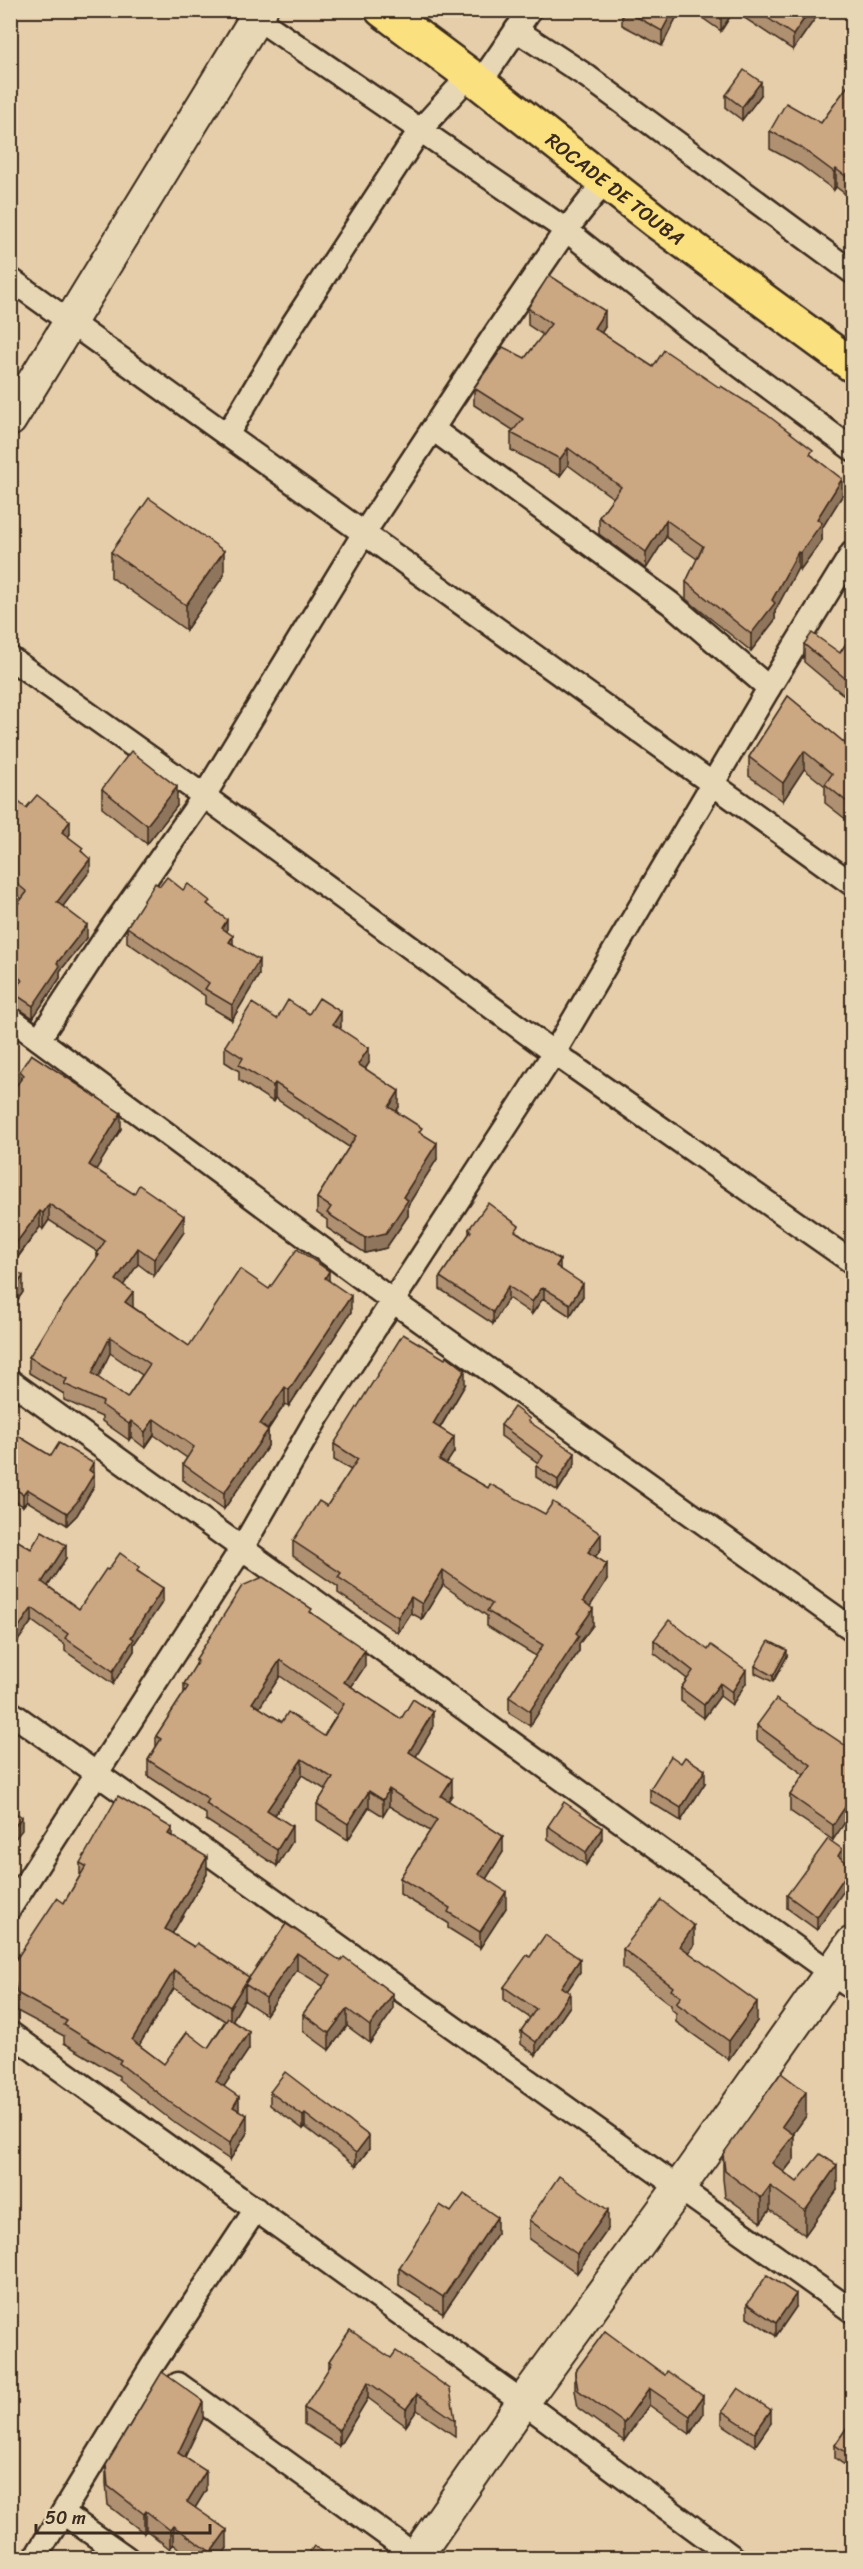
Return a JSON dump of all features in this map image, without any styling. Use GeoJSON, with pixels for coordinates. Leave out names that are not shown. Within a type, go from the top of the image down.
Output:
{"type":"FeatureCollection","features":[{"type":"Feature","properties":{"kind":"main road","name":"ROCADE DE TOUBA"},"geometry":{"type":"LineString","coordinates":[[382,10],[605,181],[852,365]]}},
{"type":"Feature","properties":{"kind":"street"},"geometry":{"type":"LineString","coordinates":[[226,435],[293,324],[420,130],[474,80],[530,10]]}},
{"type":"Feature","properties":{"kind":"street"},"geometry":{"type":"LineString","coordinates":[[10,420],[254,13],[566,230],[686,325],[852,449]]}},
{"type":"Feature","properties":{"kind":"street"},"geometry":{"type":"LineString","coordinates":[[516,30],[588,77],[852,272]]}},
{"type":"Feature","properties":{"kind":"street"},"geometry":{"type":"LineString","coordinates":[[39,1040],[111,929],[204,796],[364,533],[434,430],[497,331],[566,230],[605,181]]}},
{"type":"Feature","properties":{"kind":"street"},"geometry":{"type":"LineString","coordinates":[[10,279],[852,884]]}},
{"type":"Feature","properties":{"kind":"street"},"geometry":{"type":"LineString","coordinates":[[434,430],[670,603],[770,688]]}},
{"type":"Feature","properties":{"kind":"street"},"geometry":{"type":"LineString","coordinates":[[10,1908],[242,1548],[318,1416],[554,1053],[852,553]]}},
{"type":"Feature","properties":{"kind":"street"},"geometry":{"type":"LineString","coordinates":[[10,658],[204,796],[554,1053],[852,1262]]}},
{"type":"Feature","properties":{"kind":"street"},"geometry":{"type":"LineString","coordinates":[[10,1018],[394,1302],[852,1629]]}},
{"type":"Feature","properties":{"kind":"street"},"geometry":{"type":"LineString","coordinates":[[10,1381],[842,1980]]}},
{"type":"Feature","properties":{"kind":"street"},"geometry":{"type":"LineString","coordinates":[[10,1712],[852,2311]]}},
{"type":"Feature","properties":{"kind":"street"},"geometry":{"type":"LineString","coordinates":[[152,2366],[416,2557],[523,2402],[679,2188],[842,1980],[852,1943]]}},
{"type":"Feature","properties":{"kind":"street"},"geometry":{"type":"LineString","coordinates":[[10,2033],[523,2402],[734,2559]]}},
{"type":"Feature","properties":{"kind":"street"},"geometry":{"type":"LineString","coordinates":[[35,2559],[152,2366],[256,2209]]}},
{"type":"Feature","properties":{"kind":"street"},"geometry":{"type":"LineString","coordinates":[[63,2513],[127,2559]]}},
{"type":"Feature","properties":{"kind":"building"},"geometry":{"type":"Polygon","coordinates":[[[624,10],[673,10],[662,31],[624,10]]]}},
{"type":"Feature","properties":{"kind":"building"},"geometry":{"type":"Polygon","coordinates":[[[714,10],[725,10],[721,16],[714,10]]]}},
{"type":"Feature","properties":{"kind":"building"},"geometry":{"type":"Polygon","coordinates":[[[756,10],[810,10],[793,35],[756,10]]]}},
{"type":"Feature","properties":{"kind":"building"},"geometry":{"type":"Polygon","coordinates":[[[744,70],[761,82],[742,107],[726,95],[744,70]]]}},
{"type":"Feature","properties":{"kind":"building"},"geometry":{"type":"Polygon","coordinates":[[[852,80],[852,181],[836,169],[834,172],[800,147],[770,131],[786,103],[821,123],[852,80]]]}},
{"type":"Feature","properties":{"kind":"building"},"geometry":{"type":"Polygon","coordinates":[[[549,275],[605,311],[594,328],[653,367],[664,350],[720,388],[721,386],[766,414],[813,450],[810,454],[842,479],[817,519],[822,523],[800,553],[798,552],[772,600],[775,603],[751,634],[686,582],[703,546],[666,520],[646,552],[599,517],[621,487],[568,448],[560,459],[511,433],[523,419],[474,388],[503,347],[525,358],[551,324],[528,308],[549,275]]]}},
{"type":"Feature","properties":{"kind":"building"},"geometry":{"type":"Polygon","coordinates":[[[149,498],[224,551],[186,605],[111,552],[149,498]]]}},
{"type":"Feature","properties":{"kind":"building"},"geometry":{"type":"Polygon","coordinates":[[[812,633],[840,653],[852,634],[852,671],[846,679],[804,644],[812,633]]]}},
{"type":"Feature","properties":{"kind":"building"},"geometry":{"type":"Polygon","coordinates":[[[788,696],[852,749],[852,806],[825,784],[832,774],[804,751],[783,783],[749,757],[788,696]]]}},
{"type":"Feature","properties":{"kind":"building"},"geometry":{"type":"Polygon","coordinates":[[[131,751],[177,787],[147,825],[102,789],[131,751]]]}},
{"type":"Feature","properties":{"kind":"building"},"geometry":{"type":"Polygon","coordinates":[[[37,795],[70,821],[62,832],[83,848],[81,851],[90,859],[57,902],[87,925],[57,963],[60,966],[33,1006],[13,993],[22,980],[10,971],[10,914],[27,892],[10,878],[10,803],[14,798],[26,808],[37,795]]]}},
{"type":"Feature","properties":{"kind":"building"},"geometry":{"type":"Polygon","coordinates":[[[167,877],[183,890],[188,884],[210,901],[207,904],[227,920],[222,928],[233,936],[229,942],[259,960],[232,1005],[205,989],[209,983],[127,927],[155,883],[160,886],[167,877]]]}},
{"type":"Feature","properties":{"kind":"building"},"geometry":{"type":"Polygon","coordinates":[[[319,998],[341,1012],[333,1024],[369,1048],[358,1064],[399,1091],[389,1107],[422,1128],[419,1132],[437,1143],[403,1197],[408,1200],[386,1233],[365,1238],[327,1213],[331,1207],[317,1198],[356,1136],[275,1083],[273,1086],[239,1065],[243,1058],[225,1046],[252,1003],[277,1019],[288,1000],[309,1014],[319,998]]]}},
{"type":"Feature","properties":{"kind":"building"},"geometry":{"type":"Polygon","coordinates":[[[10,1028],[18,1034],[15,1037],[10,1034],[10,1028]]]}},
{"type":"Feature","properties":{"kind":"building"},"geometry":{"type":"Polygon","coordinates":[[[31,1054],[121,1113],[89,1165],[134,1194],[139,1185],[184,1216],[154,1259],[138,1248],[116,1280],[133,1292],[125,1302],[189,1346],[240,1269],[269,1289],[297,1249],[329,1271],[325,1278],[351,1296],[289,1390],[285,1387],[260,1424],[268,1430],[224,1493],[183,1464],[194,1447],[154,1419],[145,1432],[131,1421],[129,1424],[102,1405],[103,1402],[64,1384],[67,1379],[29,1357],[48,1326],[99,1255],[97,1254],[105,1241],[49,1204],[43,1213],[40,1211],[10,1251],[10,1094],[24,1075],[20,1071],[31,1054]],[[110,1337],[92,1373],[127,1398],[150,1364],[110,1337]]]}},
{"type":"Feature","properties":{"kind":"building"},"geometry":{"type":"Polygon","coordinates":[[[488,1203],[519,1226],[515,1231],[560,1260],[556,1266],[583,1284],[570,1304],[544,1288],[532,1302],[508,1286],[493,1312],[440,1277],[488,1203]]]}},
{"type":"Feature","properties":{"kind":"building"},"geometry":{"type":"Polygon","coordinates":[[[10,1267],[23,1276],[10,1295],[10,1267]]]}},
{"type":"Feature","properties":{"kind":"building"},"geometry":{"type":"Polygon","coordinates":[[[403,1334],[445,1359],[447,1356],[465,1370],[433,1424],[454,1437],[439,1460],[488,1488],[490,1484],[545,1514],[553,1502],[601,1534],[588,1552],[607,1564],[583,1601],[593,1609],[576,1633],[579,1636],[530,1711],[509,1697],[543,1645],[487,1611],[492,1604],[443,1570],[422,1604],[411,1597],[398,1617],[338,1577],[341,1573],[293,1541],[319,1501],[327,1506],[358,1459],[334,1444],[403,1334]]]}},
{"type":"Feature","properties":{"kind":"building"},"geometry":{"type":"Polygon","coordinates":[[[514,1407],[530,1419],[528,1421],[575,1453],[558,1480],[536,1466],[543,1456],[501,1425],[514,1407]]]}},
{"type":"Feature","properties":{"kind":"building"},"geometry":{"type":"Polygon","coordinates":[[[10,1431],[51,1456],[59,1443],[93,1463],[89,1470],[94,1474],[77,1502],[67,1513],[27,1489],[23,1494],[10,1486],[10,1431]]]}},
{"type":"Feature","properties":{"kind":"building"},"geometry":{"type":"Polygon","coordinates":[[[42,1531],[66,1545],[42,1582],[79,1609],[106,1569],[108,1570],[120,1553],[139,1567],[137,1571],[163,1588],[131,1637],[134,1639],[113,1671],[65,1638],[68,1634],[32,1608],[10,1640],[10,1587],[18,1577],[10,1573],[10,1536],[31,1549],[42,1531]]]}},
{"type":"Feature","properties":{"kind":"building"},"geometry":{"type":"Polygon","coordinates":[[[263,1577],[312,1609],[310,1612],[365,1650],[344,1682],[401,1719],[413,1699],[433,1712],[409,1752],[452,1779],[441,1796],[503,1836],[479,1874],[506,1892],[480,1932],[448,1912],[450,1908],[400,1878],[437,1820],[389,1789],[383,1800],[369,1791],[348,1824],[317,1804],[333,1778],[302,1759],[267,1810],[292,1826],[277,1850],[206,1804],[209,1799],[148,1760],[161,1739],[156,1736],[188,1687],[184,1684],[198,1661],[196,1659],[242,1586],[263,1577]],[[280,1660],[252,1703],[282,1722],[288,1712],[324,1736],[344,1704],[280,1660]]]}},
{"type":"Feature","properties":{"kind":"building"},"geometry":{"type":"Polygon","coordinates":[[[669,1620],[708,1650],[711,1645],[746,1670],[732,1692],[720,1683],[704,1705],[681,1688],[693,1671],[654,1640],[669,1620]]]}},
{"type":"Feature","properties":{"kind":"building"},"geometry":{"type":"Polygon","coordinates":[[[769,1641],[787,1650],[773,1676],[755,1666],[769,1641]]]}},
{"type":"Feature","properties":{"kind":"building"},"geometry":{"type":"Polygon","coordinates":[[[776,1699],[852,1750],[852,1797],[833,1825],[790,1795],[811,1765],[757,1725],[776,1699]]]}},
{"type":"Feature","properties":{"kind":"building"},"geometry":{"type":"Polygon","coordinates":[[[671,1756],[681,1763],[685,1757],[705,1770],[681,1808],[650,1789],[671,1756]]]}},
{"type":"Feature","properties":{"kind":"building"},"geometry":{"type":"Polygon","coordinates":[[[118,1796],[172,1828],[168,1834],[207,1857],[165,1929],[194,1947],[197,1943],[249,1977],[230,2007],[174,1970],[132,2040],[164,2064],[187,2032],[208,2048],[228,2018],[249,2032],[216,2081],[239,2097],[233,2107],[247,2115],[230,2143],[171,2103],[119,2063],[121,2060],[64,2025],[67,2021],[17,1993],[11,1967],[57,1898],[64,1903],[86,1866],[80,1863],[118,1796]]]}},
{"type":"Feature","properties":{"kind":"building"},"geometry":{"type":"Polygon","coordinates":[[[564,1802],[602,1828],[586,1852],[548,1826],[564,1802]]]}},
{"type":"Feature","properties":{"kind":"building"},"geometry":{"type":"Polygon","coordinates":[[[10,1809],[22,1817],[10,1832],[10,1809]]]}},
{"type":"Feature","properties":{"kind":"building"},"geometry":{"type":"Polygon","coordinates":[[[828,1839],[842,1849],[838,1856],[852,1866],[817,1917],[787,1895],[828,1839]]]}},
{"type":"Feature","properties":{"kind":"building"},"geometry":{"type":"Polygon","coordinates":[[[661,1900],[694,1926],[680,1946],[757,2002],[729,2041],[676,2003],[681,1997],[671,1990],[673,1987],[623,1949],[661,1900]]]}},
{"type":"Feature","properties":{"kind":"building"},"geometry":{"type":"Polygon","coordinates":[[[286,1924],[341,1961],[344,1957],[393,1994],[370,2026],[347,2009],[329,2033],[303,2014],[331,1975],[297,1953],[266,1998],[245,1984],[286,1924]]]}},
{"type":"Feature","properties":{"kind":"building"},"geometry":{"type":"Polygon","coordinates":[[[545,1935],[580,1959],[561,1987],[570,1993],[536,2042],[521,2031],[536,2009],[504,1987],[527,1955],[530,1957],[545,1935]]]}},
{"type":"Feature","properties":{"kind":"building"},"geometry":{"type":"Polygon","coordinates":[[[285,2072],[369,2136],[356,2153],[305,2114],[303,2116],[270,2092],[285,2072]]]}},
{"type":"Feature","properties":{"kind":"building"},"geometry":{"type":"Polygon","coordinates":[[[781,2073],[806,2092],[782,2126],[794,2135],[772,2163],[797,2182],[820,2154],[837,2165],[805,2211],[770,2186],[761,2198],[725,2171],[723,2154],[781,2073]]]}},
{"type":"Feature","properties":{"kind":"building"},"geometry":{"type":"Polygon","coordinates":[[[559,2176],[608,2210],[577,2254],[529,2220],[559,2176]]]}},
{"type":"Feature","properties":{"kind":"building"},"geometry":{"type":"Polygon","coordinates":[[[464,2194],[497,2217],[443,2297],[399,2268],[440,2205],[451,2212],[464,2194]]]}},
{"type":"Feature","properties":{"kind":"building"},"geometry":{"type":"Polygon","coordinates":[[[767,2275],[796,2294],[776,2323],[747,2304],[767,2275]]]}},
{"type":"Feature","properties":{"kind":"building"},"geometry":{"type":"Polygon","coordinates":[[[350,2330],[391,2358],[396,2351],[450,2389],[455,2420],[417,2394],[406,2409],[368,2382],[339,2430],[304,2408],[332,2363],[329,2361],[350,2330]]]}},
{"type":"Feature","properties":{"kind":"building"},"geometry":{"type":"Polygon","coordinates":[[[605,2331],[665,2375],[667,2371],[703,2396],[690,2416],[649,2388],[624,2423],[578,2390],[575,2372],[605,2331]]]}},
{"type":"Feature","properties":{"kind":"building"},"geometry":{"type":"Polygon","coordinates":[[[162,2372],[203,2401],[178,2453],[206,2471],[187,2502],[227,2530],[211,2552],[173,2526],[170,2530],[146,2511],[144,2514],[108,2486],[106,2465],[162,2372]]]}},
{"type":"Feature","properties":{"kind":"building"},"geometry":{"type":"Polygon","coordinates":[[[738,2388],[771,2410],[755,2433],[722,2411],[738,2388]]]}},
{"type":"Feature","properties":{"kind":"building"},"geometry":{"type":"Polygon","coordinates":[[[852,2420],[852,2457],[835,2445],[852,2420]]]}},
{"type":"Feature","properties":{"kind":"building"},"geometry":{"type":"Polygon","coordinates":[[[314,2546],[332,2559],[305,2559],[314,2546]]]}},
{"type":"Feature","properties":{"kind":"building"},"geometry":{"type":"Polygon","coordinates":[[[90,2550],[102,2559],[85,2559],[90,2550]]]}}]}
